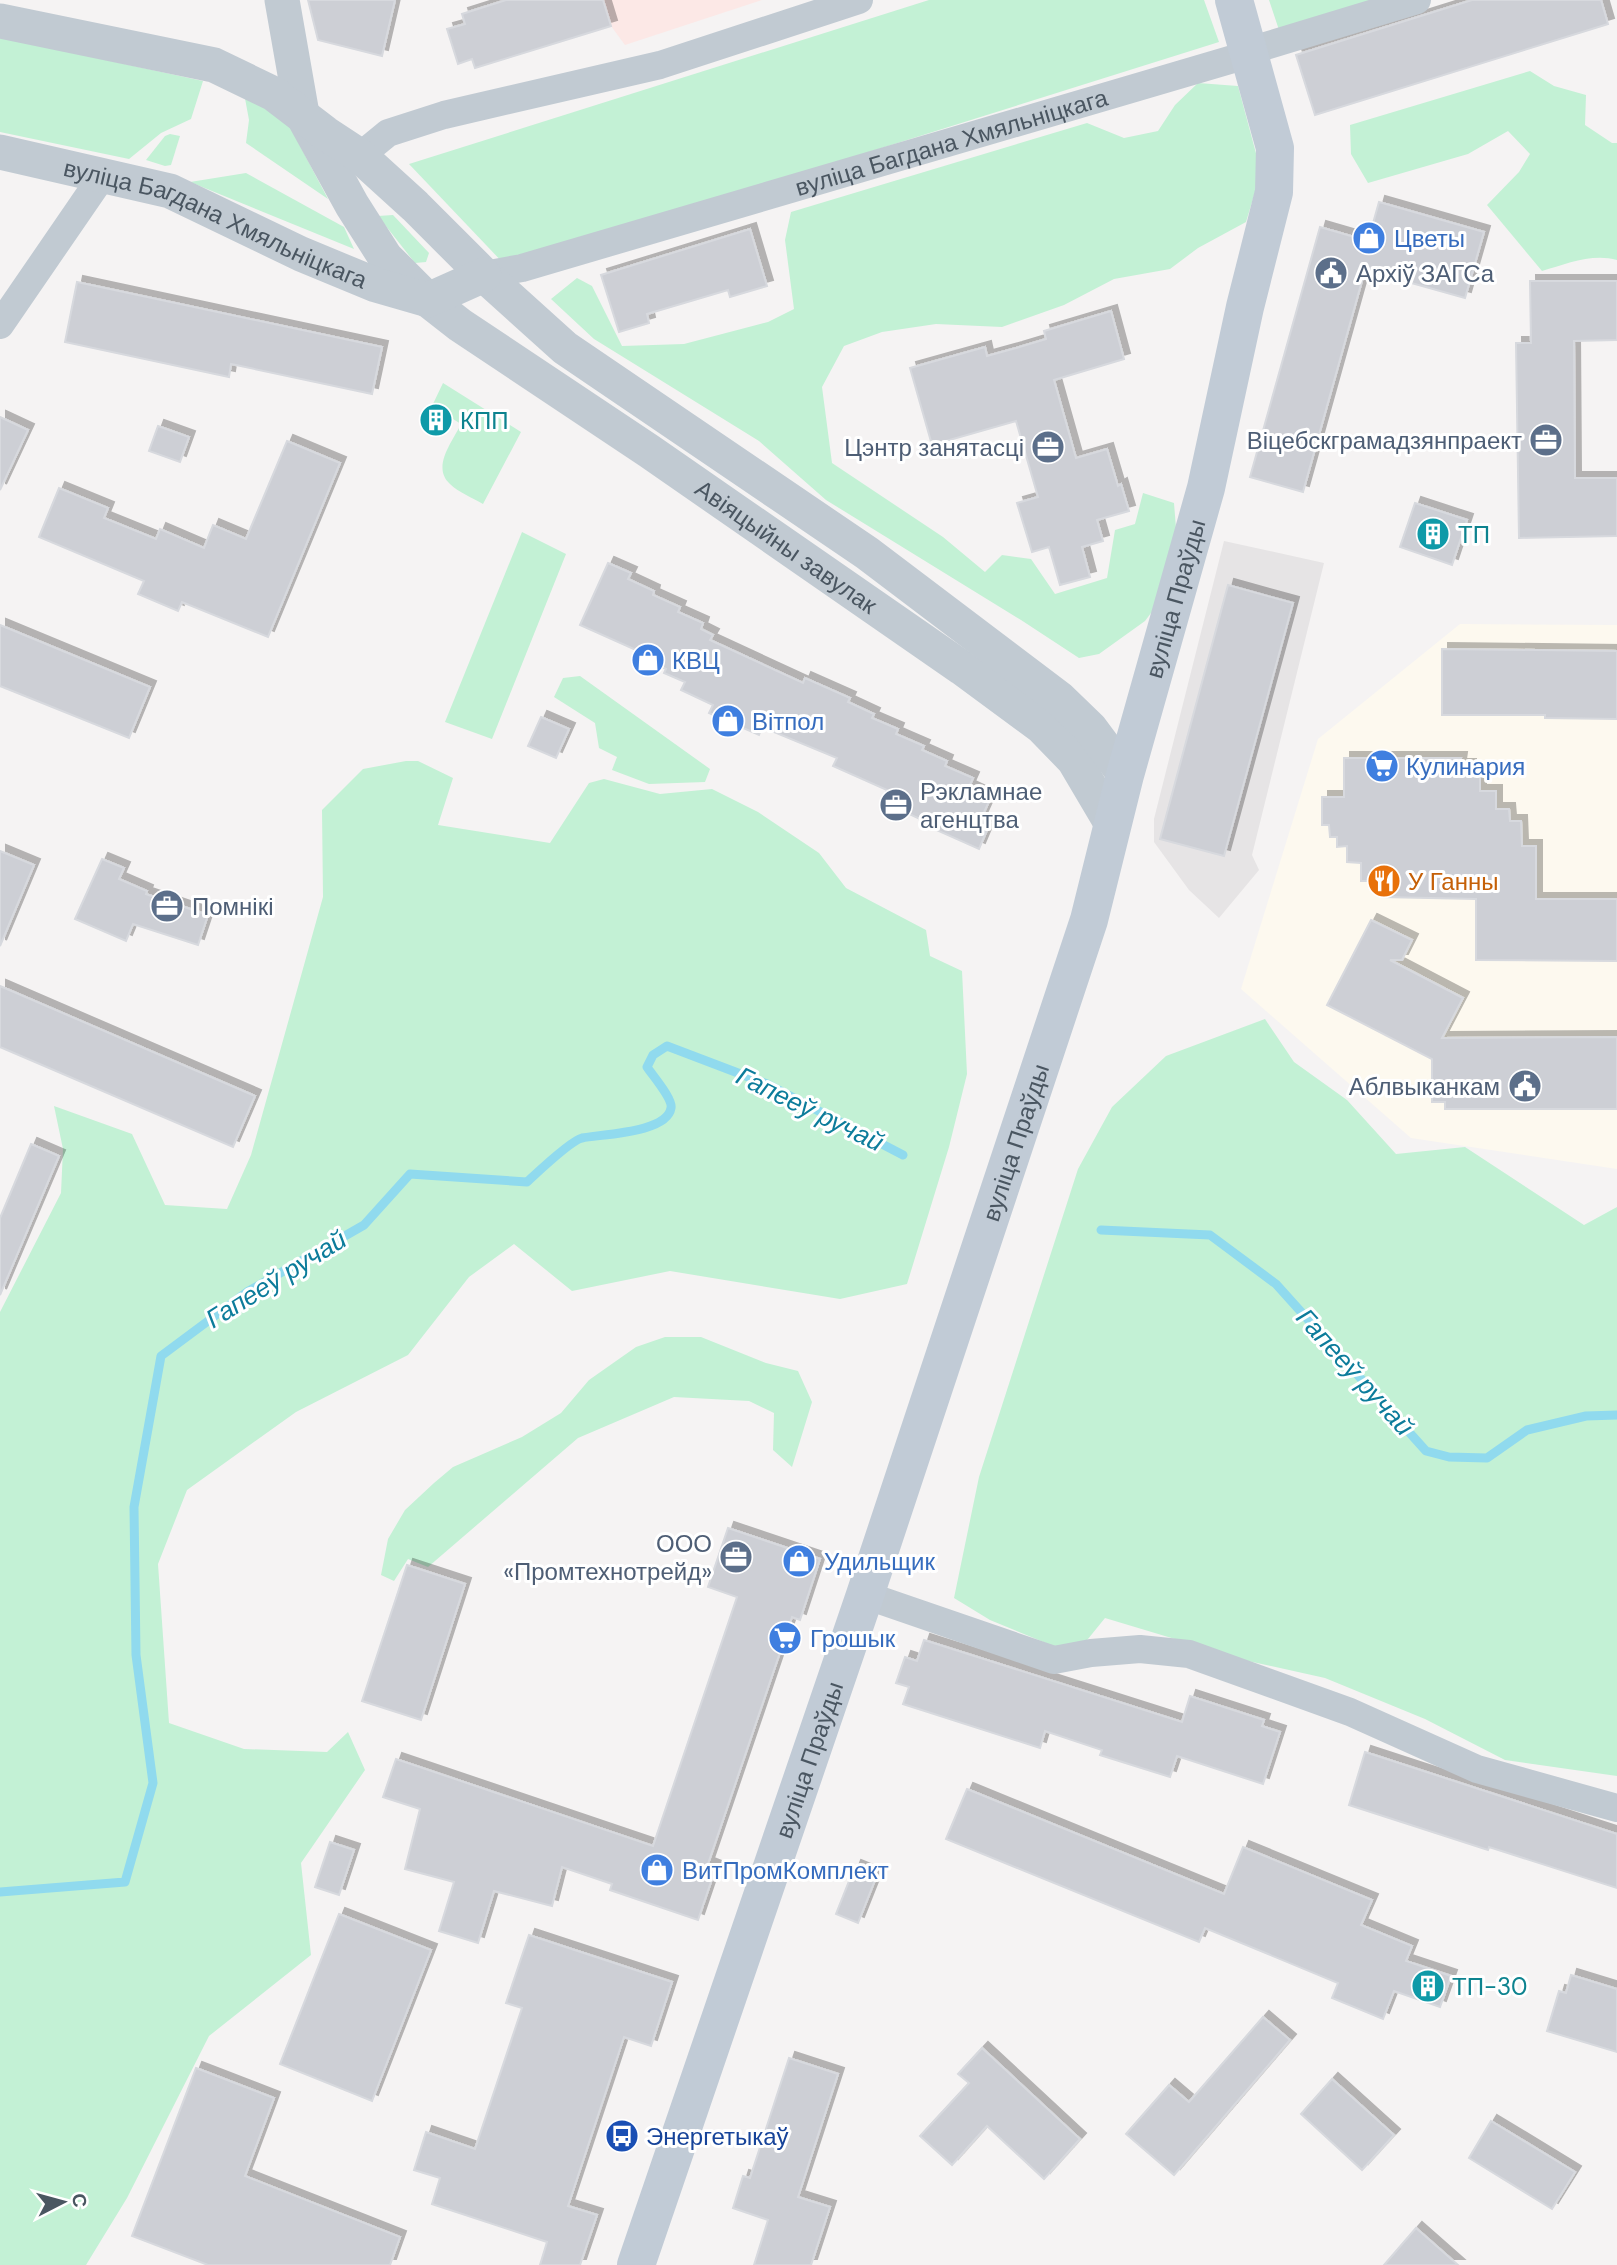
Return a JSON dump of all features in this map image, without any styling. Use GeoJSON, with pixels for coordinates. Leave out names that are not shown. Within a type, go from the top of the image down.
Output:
{"type":"FeatureCollection","features":[{"type":"Feature","properties":{"kind":"main road","name":"вуліца Праўды"},"geometry":{"type":"LineString","coordinates":[[636,2265],[865,1595],[1089,920],[1125,775],[1206,488],[1245,307],[1274,192],[1275,148],[1234,0]]}},
{"type":"Feature","properties":{"kind":"street"},"geometry":{"type":"LineString","coordinates":[[282,0],[302,114]]}},
{"type":"Feature","properties":{"kind":"street"},"geometry":{"type":"LineString","coordinates":[[360,156],[388,133],[444,115],[660,65],[859,0]]}},
{"type":"Feature","properties":{"kind":"street","name":"вуліца Багдана Хмяльніцкага"},"geometry":{"type":"LineString","coordinates":[[0,152],[170,191],[301,254],[376,285],[428,300],[484,275],[535,264],[1250,54],[1259,48],[1417,0]]}},
{"type":"Feature","properties":{"kind":"street","name":"вуліца Багдана Хмяльніцкага"},"geometry":{"type":"LineString","coordinates":[[0,21],[214,65],[274,94],[360,156],[484,275]]}},
{"type":"Feature","properties":{"kind":"street","name":"вуліца Багдана Хмяльніцкага"},"geometry":{"type":"LineString","coordinates":[[302,114],[352,205],[385,257],[428,300]]}},
{"type":"Feature","properties":{"kind":"street"},"geometry":{"type":"LineString","coordinates":[[0,326],[103,175]]}},
{"type":"Feature","properties":{"kind":"street","name":"Авіяцыйны завулак"},"geometry":{"type":"LineString","coordinates":[[484,275],[565,348],[867,553],[1060,699],[1090,728],[1125,775]]}},
{"type":"Feature","properties":{"kind":"street","name":"Авіяцыйны завулак"},"geometry":{"type":"LineString","coordinates":[[428,300],[460,325],[649,451],[951,660],[1042,727],[1074,760],[1112,826]]}},
{"type":"Feature","properties":{"kind":"street"},"geometry":{"type":"LineString","coordinates":[[865,1595],[1054,1660],[1091,1653],[1140,1649],[1189,1654],[1350,1712],[1477,1769],[1617,1808]]}},
{"type":"Feature","properties":{"kind":"shaded area"},"geometry":{"type":"Polygon","coordinates":[[[603,0],[762,0],[625,45],[611,26],[603,0]]]}},
{"type":"Feature","properties":{"kind":"shaded area"},"geometry":{"type":"Polygon","coordinates":[[[1224,541],[1324,563],[1252,855],[1259,870],[1219,918],[1189,890],[1154,842],[1154,819],[1224,541]]]}},
{"type":"Feature","properties":{"kind":"shaded area"},"geometry":{"type":"Polygon","coordinates":[[[1460,624],[1617,625],[1617,1169],[1411,1138],[1241,989],[1318,739],[1460,624]]]}},
{"type":"Feature","properties":{"kind":"green space"},"geometry":{"type":"Polygon","coordinates":[[[929,0],[1204,0],[1219,42],[506,266],[409,164],[929,0]]]}},
{"type":"Feature","properties":{"kind":"green space"},"geometry":{"type":"Polygon","coordinates":[[[1269,0],[1376,0],[1279,30],[1269,0]]]}},
{"type":"Feature","properties":{"kind":"green space"},"geometry":{"type":"Polygon","coordinates":[[[0,37],[203,81],[191,119],[161,133],[129,159],[0,132],[0,37]]]}},
{"type":"Feature","properties":{"kind":"green space"},"geometry":{"type":"Polygon","coordinates":[[[1530,71],[1554,86],[1586,95],[1585,125],[1612,143],[1617,143],[1617,260],[1589,259],[1542,271],[1487,205],[1519,172],[1530,154],[1508,131],[1468,154],[1368,183],[1351,154],[1350,125],[1530,71]]]}},
{"type":"Feature","properties":{"kind":"green space"},"geometry":{"type":"Polygon","coordinates":[[[1198,83],[1238,86],[1261,172],[1246,222],[1198,248],[1170,269],[1114,279],[1064,305],[1002,327],[936,324],[882,332],[844,346],[822,387],[832,463],[943,537],[985,572],[1002,555],[1031,559],[1055,594],[1107,578],[1115,530],[1135,524],[1143,493],[1174,503],[1176,528],[1163,597],[1145,621],[1099,654],[1079,658],[826,500],[759,441],[594,339],[551,299],[577,278],[592,286],[622,346],[684,344],[768,322],[794,309],[785,240],[791,212],[1087,123],[1124,138],[1158,131],[1175,105],[1198,83]]]}},
{"type":"Feature","properties":{"kind":"green space"},"geometry":{"type":"Polygon","coordinates":[[[244,93],[287,121],[328,199],[246,143],[249,120],[244,93]]]}},
{"type":"Feature","properties":{"kind":"green space"},"geometry":{"type":"Polygon","coordinates":[[[165,136],[180,136],[171,165],[165,166],[146,160],[165,136]]]}},
{"type":"Feature","properties":{"kind":"green space"},"geometry":{"type":"Polygon","coordinates":[[[246,173],[344,227],[354,249],[190,182],[246,173]]]}},
{"type":"Feature","properties":{"kind":"green space"},"geometry":{"type":"Polygon","coordinates":[[[393,215],[429,253],[426,262],[415,263],[378,216],[393,215]]]}},
{"type":"Feature","properties":{"kind":"green space"},"geometry":{"type":"Polygon","coordinates":[[[443,383],[521,432],[483,504],[457,490],[445,477],[445,454],[461,424],[432,406],[443,383]]]}},
{"type":"Feature","properties":{"kind":"green space"},"geometry":{"type":"Polygon","coordinates":[[[522,532],[566,554],[492,739],[445,722],[522,532]]]}},
{"type":"Feature","properties":{"kind":"green space"},"geometry":{"type":"Polygon","coordinates":[[[580,676],[710,769],[705,782],[649,784],[612,770],[617,757],[599,748],[595,723],[554,697],[563,678],[580,676]]]}},
{"type":"Feature","properties":{"kind":"green space"},"geometry":{"type":"Polygon","coordinates":[[[418,761],[453,778],[438,825],[550,843],[589,783],[604,779],[660,794],[712,789],[758,812],[819,853],[846,888],[926,930],[930,956],[962,971],[967,1074],[949,1147],[907,1284],[840,1299],[670,1271],[572,1291],[514,1244],[469,1277],[408,1355],[296,1412],[187,1490],[158,1564],[169,1723],[244,1749],[327,1752],[348,1732],[365,1770],[301,1863],[311,1955],[209,2036],[127,2198],[86,2265],[0,2265],[0,1312],[61,1193],[63,1149],[54,1106],[132,1134],[165,1205],[227,1209],[251,1155],[323,897],[322,810],[363,769],[418,761]]]}},
{"type":"Feature","properties":{"kind":"green space"},"geometry":{"type":"Polygon","coordinates":[[[1265,1019],[1294,1062],[1347,1100],[1396,1154],[1465,1147],[1584,1225],[1617,1207],[1617,1776],[1505,1760],[1425,1719],[1325,1678],[1248,1661],[1105,1618],[1075,1655],[990,1620],[954,1598],[979,1477],[1078,1169],[1112,1107],[1166,1056],[1265,1019]]]}},
{"type":"Feature","properties":{"kind":"green space"},"geometry":{"type":"Polygon","coordinates":[[[665,1337],[701,1337],[766,1363],[798,1371],[812,1402],[792,1467],[773,1450],[774,1413],[749,1401],[674,1397],[578,1438],[428,1567],[408,1559],[394,1581],[381,1575],[388,1539],[405,1510],[453,1467],[522,1437],[561,1413],[589,1380],[636,1347],[665,1337]]]}},
{"type":"Feature","properties":{"kind":"building"},"geometry":{"type":"Polygon","coordinates":[[[308,0],[395,0],[382,56],[318,40],[308,0]]]}},
{"type":"Feature","properties":{"kind":"building"},"geometry":{"type":"Polygon","coordinates":[[[506,0],[603,0],[611,26],[475,68],[472,59],[458,64],[447,29],[465,24],[462,14],[506,0]]]}},
{"type":"Feature","properties":{"kind":"building"},"geometry":{"type":"Polygon","coordinates":[[[1472,0],[1601,0],[1608,24],[1315,115],[1296,55],[1472,0]]]}},
{"type":"Feature","properties":{"kind":"building"},"geometry":{"type":"Polygon","coordinates":[[[1379,202],[1484,232],[1465,298],[1365,270],[1303,492],[1250,477],[1320,227],[1368,241],[1379,202]]]}},
{"type":"Feature","properties":{"kind":"building"},"geometry":{"type":"Polygon","coordinates":[[[750,229],[767,286],[730,297],[728,290],[647,314],[649,323],[619,332],[601,275],[750,229]]]}},
{"type":"Feature","properties":{"kind":"building","name":"Віцебскграмадзянпраект"},"geometry":{"type":"Polygon","coordinates":[[[1530,281],[1617,281],[1617,340],[1574,341],[1575,478],[1617,478],[1617,536],[1519,538],[1516,343],[1531,343],[1530,281]]]}},
{"type":"Feature","properties":{"kind":"building"},"geometry":{"type":"Polygon","coordinates":[[[77,282],[382,347],[372,394],[231,364],[229,377],[65,342],[77,282]]]}},
{"type":"Feature","properties":{"kind":"building","name":"Цэнтр занятасці"},"geometry":{"type":"Polygon","coordinates":[[[1111,311],[1124,359],[1054,380],[1076,458],[1107,449],[1129,511],[1097,520],[1103,541],[1082,547],[1090,577],[1060,585],[1049,547],[1032,552],[1017,503],[1038,497],[1016,421],[932,445],[910,368],[985,347],[987,356],[1016,348],[1046,339],[1044,331],[1111,311]]]}},
{"type":"Feature","properties":{"kind":"building"},"geometry":{"type":"Polygon","coordinates":[[[0,417],[28,430],[0,490],[0,417]]]}},
{"type":"Feature","properties":{"kind":"building"},"geometry":{"type":"Polygon","coordinates":[[[158,426],[189,437],[180,462],[149,451],[158,426]]]}},
{"type":"Feature","properties":{"kind":"building"},"geometry":{"type":"Polygon","coordinates":[[[287,441],[340,463],[268,637],[182,602],[178,611],[138,594],[144,581],[39,537],[59,488],[108,508],[104,518],[156,539],[160,529],[204,548],[213,525],[246,539],[287,441]]]}},
{"type":"Feature","properties":{"kind":"building","name":"ТП"},"geometry":{"type":"Polygon","coordinates":[[[1415,503],[1467,520],[1452,565],[1400,547],[1415,503]]]}},
{"type":"Feature","properties":{"kind":"building"},"geometry":{"type":"Polygon","coordinates":[[[608,563],[631,573],[628,579],[654,591],[653,595],[680,607],[678,612],[703,623],[701,629],[713,635],[710,640],[803,683],[805,678],[850,698],[848,702],[874,714],[872,718],[898,729],[896,734],[924,746],[922,750],[947,761],[945,766],[973,778],[969,787],[991,797],[981,819],[990,823],[979,849],[932,828],[933,825],[907,813],[908,810],[883,799],[887,790],[833,766],[837,758],[762,727],[759,735],[709,713],[713,705],[681,690],[685,682],[664,673],[666,669],[643,657],[645,654],[580,625],[608,563]]]}},
{"type":"Feature","properties":{"kind":"building"},"geometry":{"type":"Polygon","coordinates":[[[1228,585],[1293,603],[1224,856],[1160,839],[1228,585]]]}},
{"type":"Feature","properties":{"kind":"building"},"geometry":{"type":"Polygon","coordinates":[[[0,625],[150,687],[129,738],[0,686],[0,625]]]}},
{"type":"Feature","properties":{"kind":"building"},"geometry":{"type":"Polygon","coordinates":[[[1442,649],[1617,651],[1617,719],[1545,718],[1545,715],[1442,715],[1442,649]]]}},
{"type":"Feature","properties":{"kind":"building"},"geometry":{"type":"Polygon","coordinates":[[[541,717],[569,729],[556,758],[528,746],[541,717]]]}},
{"type":"Feature","properties":{"kind":"building"},"geometry":{"type":"Polygon","coordinates":[[[1344,758],[1461,758],[1460,765],[1470,765],[1470,776],[1480,776],[1480,791],[1496,791],[1496,809],[1509,809],[1510,821],[1521,821],[1522,846],[1536,846],[1536,899],[1617,899],[1617,961],[1476,960],[1476,899],[1382,897],[1391,881],[1361,881],[1361,863],[1347,862],[1347,846],[1337,847],[1337,837],[1330,837],[1329,825],[1322,825],[1322,797],[1344,797],[1344,758]]]}},
{"type":"Feature","properties":{"kind":"building"},"geometry":{"type":"Polygon","coordinates":[[[0,851],[34,865],[0,946],[0,851]]]}},
{"type":"Feature","properties":{"kind":"building"},"geometry":{"type":"Polygon","coordinates":[[[102,859],[124,868],[119,879],[147,891],[146,894],[208,915],[198,945],[133,924],[126,941],[75,919],[102,859]]]}},
{"type":"Feature","properties":{"kind":"building"},"geometry":{"type":"Polygon","coordinates":[[[1371,920],[1412,940],[1402,960],[1390,960],[1463,998],[1442,1038],[1617,1037],[1617,1109],[1445,1109],[1445,1102],[1432,1102],[1432,1059],[1327,1005],[1371,920]]]}},
{"type":"Feature","properties":{"kind":"building"},"geometry":{"type":"Polygon","coordinates":[[[0,986],[255,1096],[233,1147],[0,1047],[0,986]]]}},
{"type":"Feature","properties":{"kind":"building"},"geometry":{"type":"Polygon","coordinates":[[[31,1144],[59,1156],[0,1295],[0,1218],[31,1144]]]}},
{"type":"Feature","properties":{"kind":"building"},"geometry":{"type":"Polygon","coordinates":[[[728,1528],[820,1559],[800,1620],[792,1617],[708,1864],[716,1867],[698,1920],[610,1890],[612,1884],[562,1867],[552,1906],[494,1891],[478,1943],[439,1931],[454,1882],[405,1869],[420,1809],[383,1797],[396,1759],[653,1846],[737,1597],[708,1587],[728,1528]]]}},
{"type":"Feature","properties":{"kind":"building"},"geometry":{"type":"Polygon","coordinates":[[[407,1565],[465,1584],[421,1720],[362,1701],[407,1565]]]}},
{"type":"Feature","properties":{"kind":"building"},"geometry":{"type":"Polygon","coordinates":[[[924,1640],[1182,1722],[1190,1696],[1264,1720],[1262,1726],[1280,1732],[1263,1784],[1177,1756],[1170,1777],[1100,1755],[1102,1750],[1045,1731],[1040,1748],[903,1704],[909,1687],[896,1683],[905,1657],[917,1661],[924,1640]]]}},
{"type":"Feature","properties":{"kind":"building"},"geometry":{"type":"Polygon","coordinates":[[[1365,1752],[1617,1834],[1617,1888],[1349,1805],[1365,1752]]]}},
{"type":"Feature","properties":{"kind":"building"},"geometry":{"type":"Polygon","coordinates":[[[967,1789],[1224,1894],[1243,1847],[1372,1900],[1361,1925],[1412,1946],[1406,1961],[1451,1976],[1440,2007],[1394,1991],[1383,2019],[1332,1998],[1338,1983],[1205,1928],[1199,1942],[946,1839],[967,1789]]]}},
{"type":"Feature","properties":{"kind":"building"},"geometry":{"type":"Polygon","coordinates":[[[330,1842],[354,1850],[339,1895],[315,1887],[330,1842]]]}},
{"type":"Feature","properties":{"kind":"building"},"geometry":{"type":"Polygon","coordinates":[[[855,1866],[877,1875],[858,1923],[836,1914],[855,1866]]]}},
{"type":"Feature","properties":{"kind":"building"},"geometry":{"type":"Polygon","coordinates":[[[339,1914],[431,1950],[372,2101],[280,2064],[339,1914]]]}},
{"type":"Feature","properties":{"kind":"building"},"geometry":{"type":"Polygon","coordinates":[[[529,1935],[672,1982],[651,2046],[624,2037],[568,2206],[597,2215],[580,2265],[540,2265],[547,2242],[432,2204],[440,2178],[414,2170],[426,2132],[475,2149],[522,2008],[506,2003],[529,1935]]]}},
{"type":"Feature","properties":{"kind":"building"},"geometry":{"type":"Polygon","coordinates":[[[1571,1975],[1617,1989],[1617,2052],[1547,2031],[1559,1991],[1566,1993],[1571,1975]]]}},
{"type":"Feature","properties":{"kind":"building"},"geometry":{"type":"Polygon","coordinates":[[[1263,2017],[1290,2040],[1174,2175],[1126,2134],[1169,2085],[1189,2102],[1263,2017]]]}},
{"type":"Feature","properties":{"kind":"building"},"geometry":{"type":"Polygon","coordinates":[[[982,2048],[1080,2139],[1044,2179],[987,2126],[952,2165],[920,2136],[969,2083],[958,2074],[982,2048]]]}},
{"type":"Feature","properties":{"kind":"building"},"geometry":{"type":"Polygon","coordinates":[[[789,2058],[838,2074],[798,2197],[830,2207],[811,2265],[754,2265],[768,2220],[733,2208],[743,2176],[750,2178],[789,2058]]]}},
{"type":"Feature","properties":{"kind":"building"},"geometry":{"type":"Polygon","coordinates":[[[196,2068],[274,2098],[245,2176],[400,2237],[390,2265],[208,2265],[132,2236],[196,2068]]]}},
{"type":"Feature","properties":{"kind":"building"},"geometry":{"type":"Polygon","coordinates":[[[1332,2079],[1394,2135],[1362,2170],[1301,2114],[1332,2079]]]}},
{"type":"Feature","properties":{"kind":"building"},"geometry":{"type":"Polygon","coordinates":[[[1491,2121],[1575,2172],[1552,2209],[1469,2158],[1491,2121]]]}},
{"type":"Feature","properties":{"kind":"building"},"geometry":{"type":"Polygon","coordinates":[[[1416,2228],[1458,2265],[1384,2265],[1416,2228]]]}},
{"type":"Feature","properties":{"kind":"waterway","name":"Гапееў ручай"},"geometry":{"type":"LineString","coordinates":[[0,1892],[125,1882],[153,1783],[136,1655],[134,1507],[161,1356],[247,1292],[364,1225],[410,1174],[527,1182],[577,1140],[632,1131],[658,1123],[667,1116],[671,1104],[647,1067],[653,1055],[667,1046],[767,1084],[903,1155]]}},
{"type":"Feature","properties":{"kind":"waterway","name":"Гапееў ручай"},"geometry":{"type":"LineString","coordinates":[[1101,1230],[1210,1235],[1276,1284],[1426,1451],[1449,1457],[1487,1458],[1527,1430],[1586,1416],[1617,1415]]}},
{"type":"Feature","properties":{"kind":"place","name":"Цветы"},"geometry":{"type":"Point","coordinates":[1369,238]}},
{"type":"Feature","properties":{"kind":"place","name":"Архіў ЗАГСа"},"geometry":{"type":"Point","coordinates":[1331,273]}},
{"type":"Feature","properties":{"kind":"place","name":"КПП"},"geometry":{"type":"Point","coordinates":[436,420]}},
{"type":"Feature","properties":{"kind":"place","name":"Віцебскграмадзянпраект"},"geometry":{"type":"Point","coordinates":[1546,440]}},
{"type":"Feature","properties":{"kind":"place","name":"Цэнтр занятасці"},"geometry":{"type":"Point","coordinates":[1048,447]}},
{"type":"Feature","properties":{"kind":"place","name":"ТП"},"geometry":{"type":"Point","coordinates":[1433,534]}},
{"type":"Feature","properties":{"kind":"place","name":"КВЦ"},"geometry":{"type":"Point","coordinates":[648,660]}},
{"type":"Feature","properties":{"kind":"place","name":"Вітпол"},"geometry":{"type":"Point","coordinates":[728,721]}},
{"type":"Feature","properties":{"kind":"place","name":"Кулинария"},"geometry":{"type":"Point","coordinates":[1382,766]}},
{"type":"Feature","properties":{"kind":"place","name":"Рэкламнае агенцтва"},"geometry":{"type":"Point","coordinates":[896,805]}},
{"type":"Feature","properties":{"kind":"place","name":"У Ганны"},"geometry":{"type":"Point","coordinates":[1384,881]}},
{"type":"Feature","properties":{"kind":"place","name":"Помнікі"},"geometry":{"type":"Point","coordinates":[167,906]}},
{"type":"Feature","properties":{"kind":"place","name":"Аблвыканкам"},"geometry":{"type":"Point","coordinates":[1525,1086]}},
{"type":"Feature","properties":{"kind":"place","name":"ООО «Промтехнотрейд»"},"geometry":{"type":"Point","coordinates":[736,1557]}},
{"type":"Feature","properties":{"kind":"place","name":"Удильщик"},"geometry":{"type":"Point","coordinates":[799,1561]}},
{"type":"Feature","properties":{"kind":"place","name":"Грошык"},"geometry":{"type":"Point","coordinates":[785,1638]}},
{"type":"Feature","properties":{"kind":"place","name":"ВитПромКомплект"},"geometry":{"type":"Point","coordinates":[657,1870]}},
{"type":"Feature","properties":{"kind":"place","name":"ТП-30"},"geometry":{"type":"Point","coordinates":[1428,1986]}},
{"type":"Feature","properties":{"kind":"place","name":"Энергетыкаў"},"geometry":{"type":"Point","coordinates":[622,2136]}}]}
